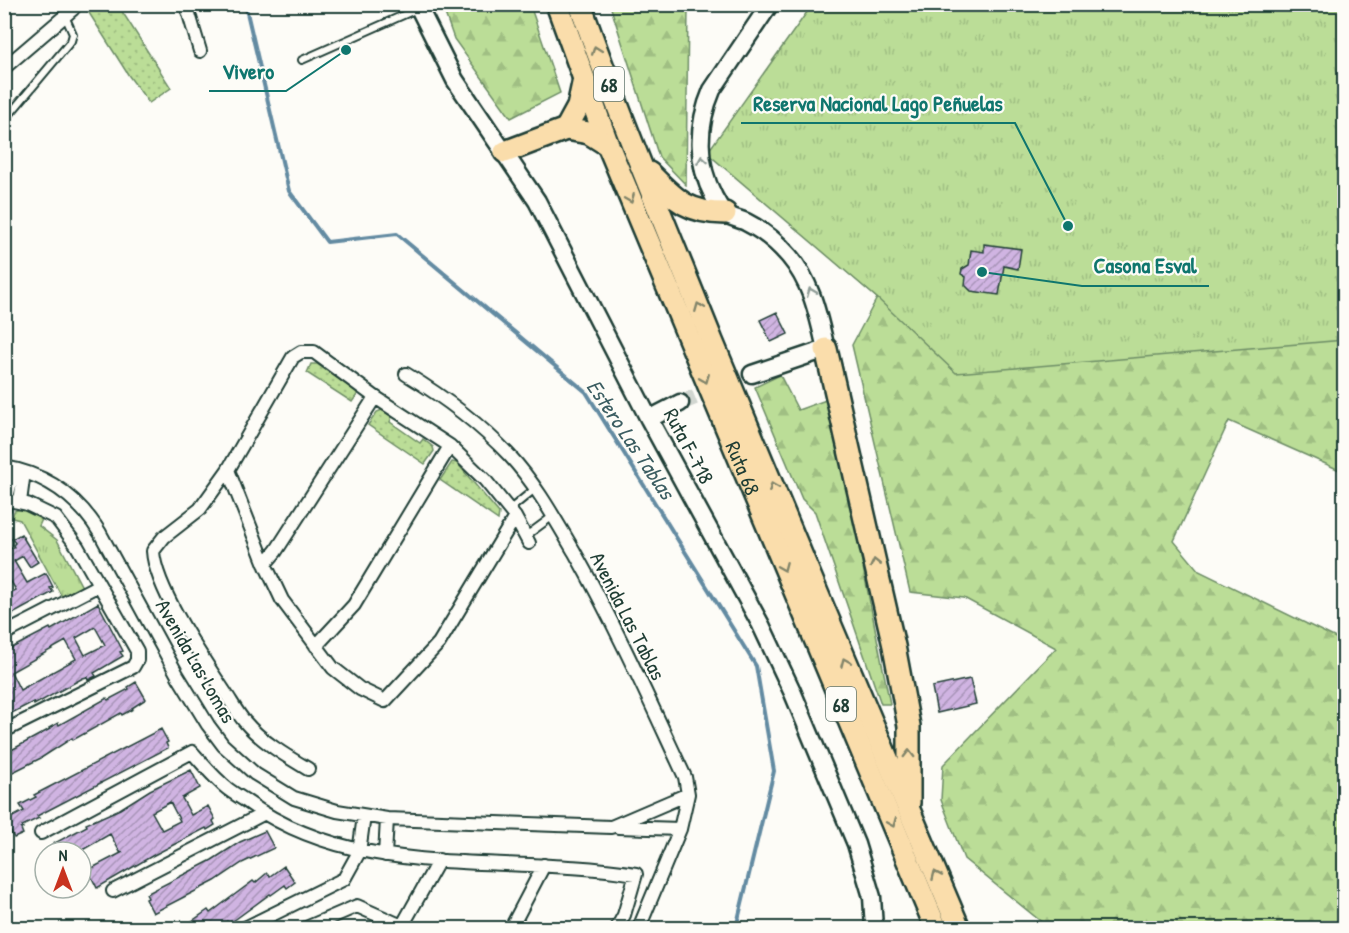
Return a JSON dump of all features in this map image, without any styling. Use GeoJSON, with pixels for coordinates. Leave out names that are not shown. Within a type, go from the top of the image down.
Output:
{"type":"FeatureCollection","features":[{"type":"Feature","properties":{"kind":"highway","name":"Ruta 68"},"geometry":{"type":"LineString","coordinates":[[557,4],[608,145],[760,513],[936,928]]}},
{"type":"Feature","properties":{"kind":"highway","name":"Ruta 68"},"geometry":{"type":"LineString","coordinates":[[580,4],[640,164],[908,813],[959,928]]}},
{"type":"Feature","properties":{"kind":"highway"},"geometry":{"type":"LineString","coordinates":[[566,129],[578,107],[584,78]]}},
{"type":"Feature","properties":{"kind":"highway"},"geometry":{"type":"LineString","coordinates":[[505,152],[566,129],[589,133],[608,145]]}},
{"type":"Feature","properties":{"kind":"highway"},"geometry":{"type":"LineString","coordinates":[[640,164],[678,201],[696,209],[725,213]]}},
{"type":"Feature","properties":{"kind":"highway"},"geometry":{"type":"LineString","coordinates":[[825,349],[894,646],[909,726],[908,813]]}},
{"type":"Feature","properties":{"kind":"street"},"geometry":{"type":"LineString","coordinates":[[186,4],[200,51]]}},
{"type":"Feature","properties":{"kind":"street"},"geometry":{"type":"LineString","coordinates":[[752,374],[825,349],[814,299],[799,269],[779,245],[767,235],[754,226],[725,213],[711,190],[702,165],[700,138],[704,114],[712,90],[770,4]]}},
{"type":"Feature","properties":{"kind":"street","name":"Ruta F-718"},"geometry":{"type":"LineString","coordinates":[[418,6],[455,80],[537,201],[649,419],[761,625],[792,691],[856,844],[872,897],[874,928]]}},
{"type":"Feature","properties":{"kind":"street"},"geometry":{"type":"LineString","coordinates":[[4,68],[69,10]]}},
{"type":"Feature","properties":{"kind":"street"},"geometry":{"type":"LineString","coordinates":[[308,769],[281,753],[245,723],[191,639],[153,564],[153,551],[164,537],[200,508],[228,470],[293,357],[301,352],[314,352],[375,397],[450,446],[484,480],[512,514],[528,539]]}},
{"type":"Feature","properties":{"kind":"street","name":"Avenida Las Tablas"},"geometry":{"type":"LineString","coordinates":[[406,374],[470,417],[509,456],[536,488],[607,611],[685,777],[688,794],[680,830],[639,928]]}},
{"type":"Feature","properties":{"kind":"street"},"geometry":{"type":"LineString","coordinates":[[264,564],[276,551],[375,397]]}},
{"type":"Feature","properties":{"kind":"street"},"geometry":{"type":"LineString","coordinates":[[649,419],[680,404]]}},
{"type":"Feature","properties":{"kind":"street"},"geometry":{"type":"LineString","coordinates":[[316,646],[354,605],[450,446]]}},
{"type":"Feature","properties":{"kind":"street"},"geometry":{"type":"LineString","coordinates":[[4,731],[133,666],[137,660],[137,651],[77,546],[56,518],[42,509],[11,504],[14,469]]}},
{"type":"Feature","properties":{"kind":"street","name":"Avenida Las Lomas"},"geometry":{"type":"LineString","coordinates":[[14,469],[43,479],[67,494],[94,522],[197,710],[223,745],[255,774],[281,791],[315,806],[387,819],[680,830]]}},
{"type":"Feature","properties":{"kind":"street"},"geometry":{"type":"LineString","coordinates":[[228,470],[264,564],[282,600],[333,668],[360,689],[385,701],[440,643],[512,514]]}},
{"type":"Feature","properties":{"kind":"street"},"geometry":{"type":"LineString","coordinates":[[4,634],[99,585]]}},
{"type":"Feature","properties":{"kind":"street"},"geometry":{"type":"LineString","coordinates":[[40,833],[192,752],[221,783],[263,814],[304,834],[359,852],[439,860],[598,868],[636,874],[624,915],[617,928]]}},
{"type":"Feature","properties":{"kind":"street","name":"Avenida Las Lomas"},"geometry":{"type":"LineString","coordinates":[[611,827],[688,794]]}},
{"type":"Feature","properties":{"kind":"street"},"geometry":{"type":"LineString","coordinates":[[113,891],[263,814]]}},
{"type":"Feature","properties":{"kind":"street"},"geometry":{"type":"LineString","coordinates":[[245,928],[344,879],[359,852],[364,816]]}},
{"type":"Feature","properties":{"kind":"street"},"geometry":{"type":"LineString","coordinates":[[385,855],[387,819]]}},
{"type":"Feature","properties":{"kind":"street"},"geometry":{"type":"LineString","coordinates":[[306,928],[357,906],[402,927],[439,860]]}},
{"type":"Feature","properties":{"kind":"street"},"geometry":{"type":"LineString","coordinates":[[511,928],[544,865]]}},
{"type":"Feature","properties":{"kind":"lane"},"geometry":{"type":"LineString","coordinates":[[302,60],[418,6]]}},
{"type":"Feature","properties":{"kind":"lane"},"geometry":{"type":"LineString","coordinates":[[4,120],[71,41],[73,34],[69,10]]}},
{"type":"Feature","properties":{"kind":"lane"},"geometry":{"type":"LineString","coordinates":[[512,514],[536,488]]}},
{"type":"Feature","properties":{"kind":"lane"},"geometry":{"type":"LineString","coordinates":[[528,539],[553,516]]}},
{"type":"Feature","properties":{"kind":"lane"},"geometry":{"type":"LineString","coordinates":[[923,895],[927,928]]}},
{"type":"Feature","properties":{"kind":"lane"},"geometry":{"type":"LineString","coordinates":[[948,902],[964,928]]}},
{"type":"Feature","properties":{"kind":"green space"},"geometry":{"type":"Polygon","coordinates":[[[84,5],[118,5],[171,88],[149,103],[84,5]]]}},
{"type":"Feature","properties":{"kind":"green space"},"geometry":{"type":"Polygon","coordinates":[[[442,5],[530,5],[560,93],[511,118],[454,39],[442,5]]]}},
{"type":"Feature","properties":{"kind":"green space"},"geometry":{"type":"Polygon","coordinates":[[[610,5],[688,5],[686,185],[659,157],[610,5]]]}},
{"type":"Feature","properties":{"kind":"green space"},"geometry":{"type":"Polygon","coordinates":[[[812,5],[1344,5],[1344,340],[956,373],[877,298],[707,153],[812,5]]]}},
{"type":"Feature","properties":{"kind":"green space"},"geometry":{"type":"Polygon","coordinates":[[[1344,5],[1344,472],[1229,421],[1174,541],[1199,571],[1344,642],[1344,928],[1049,928],[964,859],[941,800],[943,765],[1056,648],[964,598],[910,592],[852,345],[877,298],[709,152],[1344,5]]]}},
{"type":"Feature","properties":{"kind":"green space"},"geometry":{"type":"Polygon","coordinates":[[[311,364],[317,364],[357,392],[352,402],[307,373],[311,364]]]}},
{"type":"Feature","properties":{"kind":"green space"},"geometry":{"type":"Polygon","coordinates":[[[780,375],[798,410],[826,400],[845,476],[890,704],[881,704],[815,512],[802,499],[755,387],[780,375]]]}},
{"type":"Feature","properties":{"kind":"green space"},"geometry":{"type":"Polygon","coordinates":[[[382,410],[392,417],[390,422],[420,443],[423,439],[433,447],[434,451],[425,464],[368,425],[377,412],[382,410]]]}},
{"type":"Feature","properties":{"kind":"green space"},"geometry":{"type":"Polygon","coordinates":[[[452,462],[457,463],[499,513],[498,520],[440,480],[452,462]]]}},
{"type":"Feature","properties":{"kind":"green space"},"geometry":{"type":"Polygon","coordinates":[[[21,509],[43,517],[39,526],[57,540],[82,587],[62,597],[20,520],[12,518],[14,511],[21,509]]]}},
{"type":"Feature","properties":{"kind":"building"},"geometry":{"type":"Polygon","coordinates":[[[984,244],[1021,249],[1018,269],[1004,266],[999,295],[971,291],[965,285],[966,277],[961,274],[962,269],[969,265],[971,250],[984,252],[984,244]]]}},
{"type":"Feature","properties":{"kind":"building"},"geometry":{"type":"Polygon","coordinates":[[[777,312],[788,334],[771,342],[760,320],[777,312]]]}},
{"type":"Feature","properties":{"kind":"building"},"geometry":{"type":"Polygon","coordinates":[[[21,534],[38,562],[30,567],[23,556],[14,561],[27,583],[46,573],[53,592],[11,615],[4,603],[4,596],[16,590],[4,570],[4,545],[8,550],[14,547],[15,543],[12,539],[21,534]]]}},
{"type":"Feature","properties":{"kind":"building"},"geometry":{"type":"Polygon","coordinates":[[[98,603],[123,651],[120,652],[123,656],[94,673],[96,676],[88,680],[87,677],[83,678],[34,705],[33,702],[4,717],[4,652],[50,628],[51,630],[98,603]],[[95,627],[76,638],[85,655],[105,645],[95,627]],[[66,641],[11,672],[20,690],[76,659],[66,641]]]}},
{"type":"Feature","properties":{"kind":"building"},"geometry":{"type":"Polygon","coordinates":[[[970,679],[976,704],[937,713],[932,687],[970,679]]]}},
{"type":"Feature","properties":{"kind":"building"},"geometry":{"type":"Polygon","coordinates":[[[136,682],[146,699],[133,709],[122,715],[121,713],[73,740],[72,738],[41,758],[9,774],[4,766],[4,754],[58,723],[59,725],[107,698],[108,700],[129,689],[128,687],[136,682]]]}},
{"type":"Feature","properties":{"kind":"building"},"geometry":{"type":"Polygon","coordinates":[[[161,729],[168,742],[166,743],[168,748],[37,816],[39,818],[22,826],[23,834],[14,838],[5,821],[24,811],[20,805],[36,797],[34,795],[161,729]]]}},
{"type":"Feature","properties":{"kind":"building"},"geometry":{"type":"Polygon","coordinates":[[[191,770],[200,788],[182,798],[191,815],[208,806],[215,819],[213,821],[215,825],[152,856],[97,888],[93,880],[93,867],[123,852],[120,852],[110,834],[93,844],[93,840],[61,840],[87,826],[86,824],[120,809],[150,790],[191,770]],[[170,802],[152,812],[162,830],[180,821],[170,802]]]}},
{"type":"Feature","properties":{"kind":"building"},"geometry":{"type":"Polygon","coordinates":[[[265,831],[274,848],[242,863],[215,881],[153,913],[146,894],[212,860],[240,842],[265,831]]]}},
{"type":"Feature","properties":{"kind":"building"},"geometry":{"type":"Polygon","coordinates":[[[284,866],[295,882],[287,888],[285,885],[270,894],[229,924],[227,921],[216,928],[182,928],[208,910],[210,913],[253,881],[255,883],[267,873],[270,876],[284,866]]]}},
{"type":"Feature","properties":{"kind":"waterway","name":"Estero Las Tablas"},"geometry":{"type":"LineString","coordinates":[[245,4],[289,191],[327,242],[397,234],[586,392],[756,666],[774,771],[736,928]]}},
{"type":"Feature","properties":{"kind":"tunnel"},"geometry":{"type":"LineString","coordinates":[[680,403],[752,374]]}},
{"type":"Feature","properties":{"kind":"place","name":"Vivero"},"geometry":{"type":"Point","coordinates":[346,50]}},
{"type":"Feature","properties":{"kind":"place","name":"Reserva Nacional Lago Peñuelas"},"geometry":{"type":"Point","coordinates":[1068,226]}},
{"type":"Feature","properties":{"kind":"place","name":"Casona Esval"},"geometry":{"type":"Point","coordinates":[982,272]}}]}
